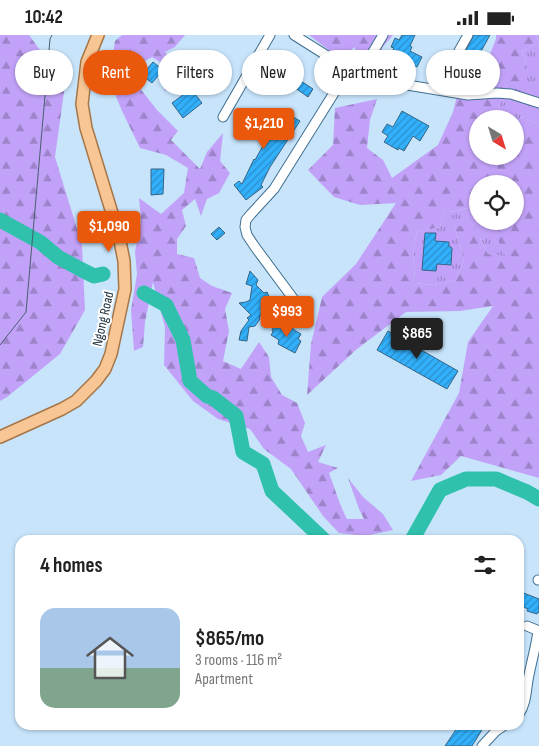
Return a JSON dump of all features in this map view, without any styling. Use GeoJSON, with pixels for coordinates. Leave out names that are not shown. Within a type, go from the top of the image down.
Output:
{"type":"FeatureCollection","features":[{"type":"Feature","properties":{"kind":"main road","name":"Ngong Road"},"geometry":{"type":"LineString","coordinates":[[0,437],[76,401],[105,369],[111,354],[125,289],[124,261],[119,236],[86,128],[82,104],[87,62],[98,35]]}},
{"type":"Feature","properties":{"kind":"street"},"geometry":{"type":"LineString","coordinates":[[223,117],[270,35]]}},
{"type":"Feature","properties":{"kind":"street"},"geometry":{"type":"LineString","coordinates":[[294,35],[318,50]]}},
{"type":"Feature","properties":{"kind":"street"},"geometry":{"type":"LineString","coordinates":[[374,50],[383,35]]}},
{"type":"Feature","properties":{"kind":"street"},"geometry":{"type":"LineString","coordinates":[[460,50],[468,35]]}},
{"type":"Feature","properties":{"kind":"street"},"geometry":{"type":"LineString","coordinates":[[500,93],[524,97],[539,103]]}},
{"type":"Feature","properties":{"kind":"street"},"geometry":{"type":"LineString","coordinates":[[298,305],[255,247],[244,227],[246,220],[274,189],[333,95]]}},
{"type":"Feature","properties":{"kind":"street"},"geometry":{"type":"LineString","coordinates":[[524,703],[539,631],[527,626]]}},
{"type":"Feature","properties":{"kind":"street"},"geometry":{"type":"LineString","coordinates":[[482,746],[498,730]]}},
{"type":"Feature","properties":{"kind":"green space"},"geometry":{"type":"Polygon","coordinates":[[[0,35],[29,35],[40,50],[15,50],[15,95],[64,95],[55,157],[82,245],[85,310],[60,354],[0,401],[0,35]]]}},
{"type":"Feature","properties":{"kind":"green space"},"geometry":{"type":"Polygon","coordinates":[[[122,35],[185,35],[175,47],[169,50],[158,50],[158,61],[152,57],[148,59],[148,50],[114,50],[115,41],[122,35]]]}},
{"type":"Feature","properties":{"kind":"green space"},"geometry":{"type":"Polygon","coordinates":[[[309,35],[393,35],[382,50],[355,50],[355,47],[351,50],[329,50],[309,35]]]}},
{"type":"Feature","properties":{"kind":"green space"},"geometry":{"type":"Polygon","coordinates":[[[496,35],[536,35],[539,43],[522,51],[527,65],[523,85],[507,84],[498,110],[469,110],[469,165],[524,165],[524,118],[539,124],[539,478],[461,456],[441,475],[411,481],[459,393],[468,342],[493,306],[460,311],[406,312],[357,349],[307,395],[311,344],[322,297],[356,264],[396,203],[360,205],[334,197],[308,170],[333,145],[335,108],[377,99],[370,120],[367,148],[383,160],[392,178],[438,145],[453,112],[457,95],[500,95],[500,50],[492,50],[496,35]],[[469,175],[469,208],[444,213],[440,227],[417,232],[413,250],[415,283],[434,285],[456,280],[464,260],[455,228],[469,222],[469,230],[476,230],[488,254],[505,256],[498,240],[502,231],[524,230],[524,175],[469,175]]]}},
{"type":"Feature","properties":{"kind":"green space"},"geometry":{"type":"Polygon","coordinates":[[[539,43],[539,124],[524,118],[524,110],[498,110],[507,84],[527,65],[522,51],[539,43]]]}},
{"type":"Feature","properties":{"kind":"green space"},"geometry":{"type":"Polygon","coordinates":[[[115,95],[145,95],[178,131],[171,140],[200,169],[207,152],[223,133],[220,161],[230,173],[219,193],[207,199],[201,216],[195,199],[182,210],[186,226],[177,239],[177,254],[194,258],[200,278],[212,286],[232,293],[225,309],[229,331],[223,361],[241,369],[259,342],[269,357],[271,377],[282,395],[297,403],[305,423],[301,436],[308,452],[326,445],[318,462],[338,468],[329,473],[347,519],[364,519],[348,478],[363,497],[383,514],[393,530],[370,535],[339,533],[323,516],[291,469],[264,449],[250,429],[218,419],[193,401],[164,365],[165,327],[153,282],[145,322],[143,347],[134,351],[131,310],[137,274],[135,252],[141,221],[139,198],[161,214],[184,193],[188,168],[166,155],[140,148],[115,95]]]}},
{"type":"Feature","properties":{"kind":"green space"},"geometry":{"type":"Polygon","coordinates":[[[468,208],[469,230],[501,230],[506,257],[488,254],[480,238],[455,228],[464,260],[456,280],[434,285],[415,283],[413,250],[417,232],[440,227],[444,213],[468,208]]]}},
{"type":"Feature","properties":{"kind":"building"},"geometry":{"type":"Polygon","coordinates":[[[402,35],[415,35],[410,46],[412,47],[410,50],[393,50],[394,48],[391,47],[395,38],[399,40],[402,35]]]}},
{"type":"Feature","properties":{"kind":"building"},"geometry":{"type":"Polygon","coordinates":[[[474,35],[490,35],[482,50],[466,50],[474,35]]]}},
{"type":"Feature","properties":{"kind":"building"},"geometry":{"type":"Polygon","coordinates":[[[416,54],[422,57],[416,66],[416,54]]]}},
{"type":"Feature","properties":{"kind":"building"},"geometry":{"type":"Polygon","coordinates":[[[153,62],[158,66],[158,76],[152,83],[148,80],[148,68],[153,62]]]}},
{"type":"Feature","properties":{"kind":"building"},"geometry":{"type":"Polygon","coordinates":[[[304,83],[313,89],[308,97],[304,94],[304,83]]]}},
{"type":"Feature","properties":{"kind":"building"},"geometry":{"type":"Polygon","coordinates":[[[183,95],[196,95],[202,103],[183,118],[172,103],[183,95]]]}},
{"type":"Feature","properties":{"kind":"building"},"geometry":{"type":"Polygon","coordinates":[[[252,108],[262,116],[256,123],[269,136],[285,112],[300,121],[270,167],[261,185],[263,187],[246,200],[234,185],[239,181],[242,184],[254,159],[264,144],[250,131],[247,135],[240,129],[244,125],[241,123],[252,108]]]}},
{"type":"Feature","properties":{"kind":"building"},"geometry":{"type":"Polygon","coordinates":[[[402,111],[429,126],[420,141],[413,136],[404,151],[399,148],[398,150],[384,142],[388,136],[382,132],[387,124],[393,127],[402,111]]]}},
{"type":"Feature","properties":{"kind":"building"},"geometry":{"type":"Polygon","coordinates":[[[151,169],[164,169],[163,194],[151,195],[151,169]]]}},
{"type":"Feature","properties":{"kind":"building"},"geometry":{"type":"Polygon","coordinates":[[[219,227],[225,233],[217,240],[211,234],[219,227]]]}},
{"type":"Feature","properties":{"kind":"building"},"geometry":{"type":"Polygon","coordinates":[[[425,233],[436,233],[435,241],[449,242],[449,246],[452,248],[451,265],[437,264],[436,271],[422,270],[425,233]]]}},
{"type":"Feature","properties":{"kind":"building"},"geometry":{"type":"Polygon","coordinates":[[[250,271],[258,280],[256,285],[264,293],[267,292],[275,311],[279,304],[285,308],[279,317],[269,311],[259,317],[260,319],[255,326],[249,327],[247,341],[239,340],[241,331],[249,320],[247,318],[251,315],[239,303],[250,300],[252,286],[246,284],[250,271]]]}},
{"type":"Feature","properties":{"kind":"building"},"geometry":{"type":"Polygon","coordinates":[[[275,325],[285,331],[291,326],[301,334],[298,339],[301,341],[295,353],[278,344],[279,340],[271,335],[275,325]]]}},
{"type":"Feature","properties":{"kind":"building"},"geometry":{"type":"Polygon","coordinates":[[[388,331],[458,371],[447,389],[377,350],[388,331]]]}},
{"type":"Feature","properties":{"kind":"building"},"geometry":{"type":"Polygon","coordinates":[[[524,593],[539,599],[539,613],[527,611],[528,609],[524,607],[524,593]]]}},
{"type":"Feature","properties":{"kind":"building"},"geometry":{"type":"Polygon","coordinates":[[[456,730],[482,730],[472,746],[445,746],[456,730]]]}},
{"type":"Feature","properties":{"kind":"waterway"},"geometry":{"type":"LineString","coordinates":[[0,220],[40,242],[58,257],[80,269],[94,276],[103,274]]}},
{"type":"Feature","properties":{"kind":"waterway"},"geometry":{"type":"LineString","coordinates":[[144,293],[166,305],[183,340],[190,381],[207,396],[213,398],[236,416],[243,452],[263,464],[272,491],[319,535]]}},
{"type":"Feature","properties":{"kind":"waterway"},"geometry":{"type":"LineString","coordinates":[[415,535],[440,490],[466,479],[496,479],[539,499]]}},
{"type":"Feature","properties":{"kind":"tram line"},"geometry":{"type":"LineString","coordinates":[[0,345],[26,312],[50,39],[52,35]]}}]}
